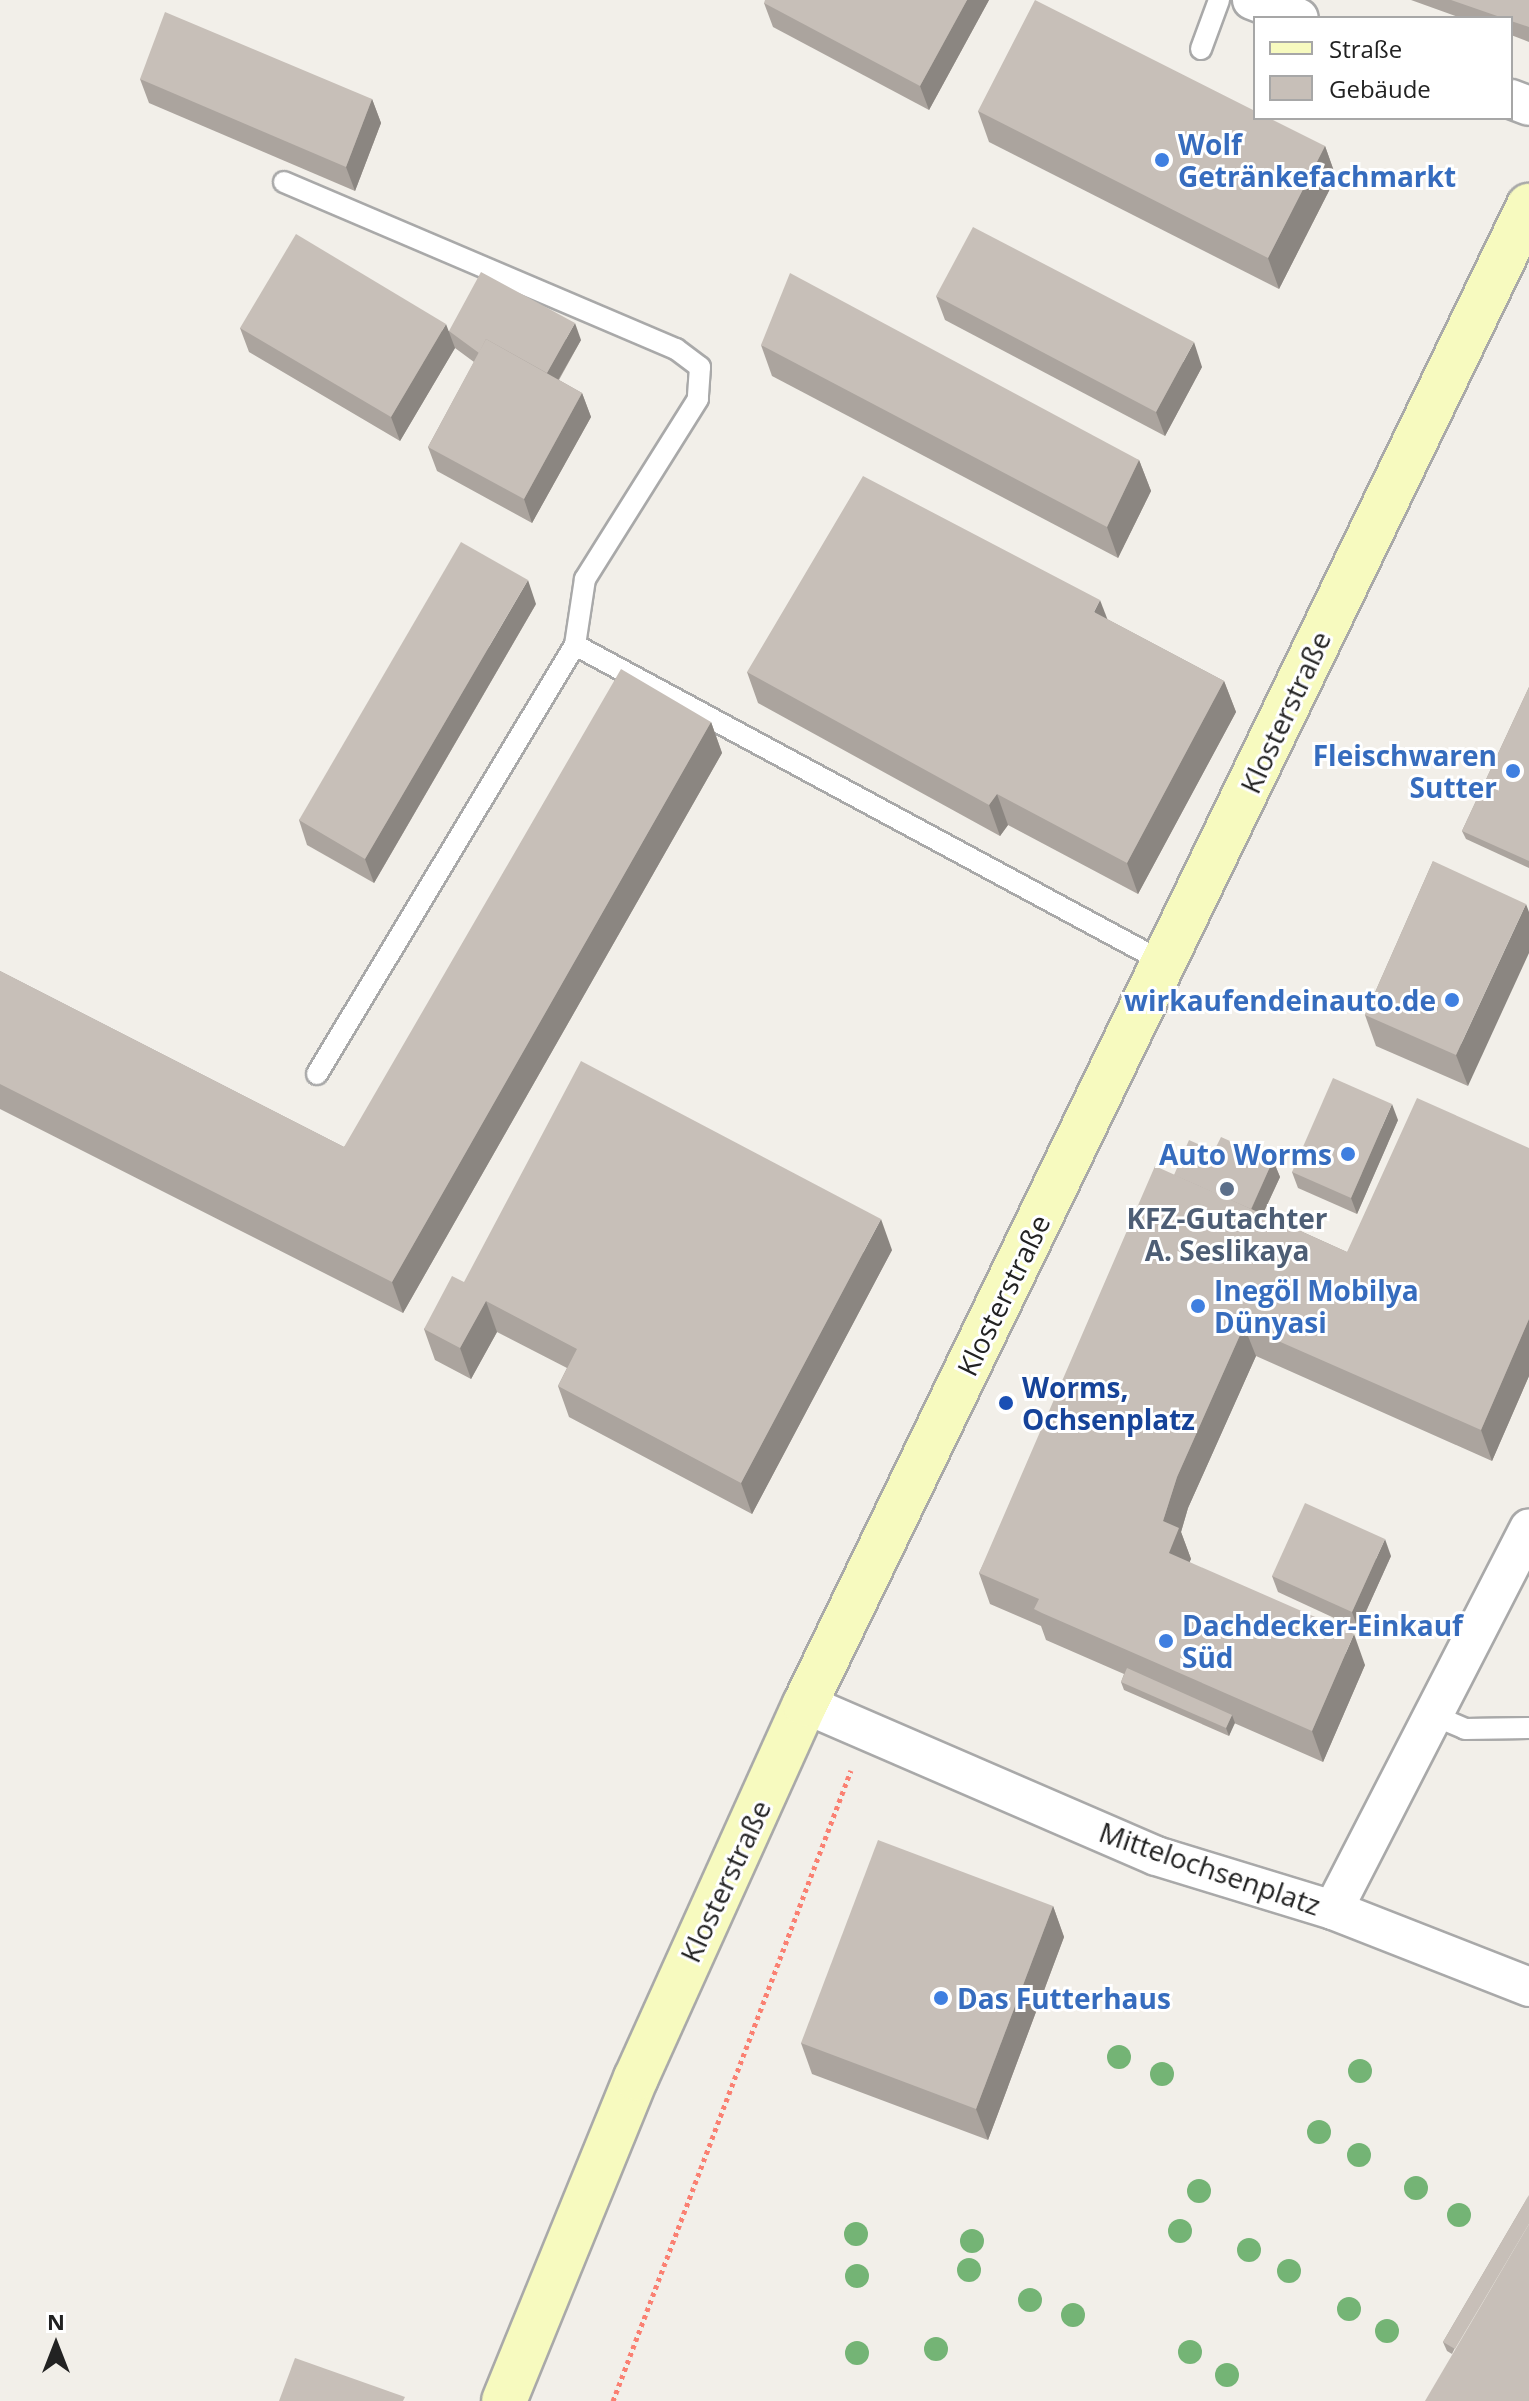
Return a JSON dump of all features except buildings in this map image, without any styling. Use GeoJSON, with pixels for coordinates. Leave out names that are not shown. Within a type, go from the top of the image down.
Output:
{"type":"FeatureCollection","features":[{"type":"Feature","properties":{"kind":"street"},"geometry":{"type":"LineString","coordinates":[[1252,0],[1294,16]]}},
{"type":"Feature","properties":{"kind":"street","name":"Klosterstraße"},"geometry":{"type":"LineString","coordinates":[[505,2400],[636,2078],[805,1704],[1529,206]]}},
{"type":"Feature","properties":{"kind":"street"},"geometry":{"type":"LineString","coordinates":[[1333,1910],[1529,1528]]}},
{"type":"Feature","properties":{"kind":"street","name":"Mittelochsenplatz"},"geometry":{"type":"LineString","coordinates":[[805,1704],[1156,1856],[1333,1910],[1529,1987]]}},
{"type":"Feature","properties":{"kind":"lane"},"geometry":{"type":"LineString","coordinates":[[1201,49],[1219,0]]}},
{"type":"Feature","properties":{"kind":"lane"},"geometry":{"type":"LineString","coordinates":[[284,182],[676,349],[700,367],[698,399],[585,579],[575,645],[317,1074]]}},
{"type":"Feature","properties":{"kind":"lane"},"geometry":{"type":"LineString","coordinates":[[575,645],[1165,963]]}},
{"type":"Feature","properties":{"kind":"lane"},"geometry":{"type":"LineString","coordinates":[[1435,1716],[1465,1729],[1529,1728]]}},
{"type":"Feature","properties":{"kind":"path"},"geometry":{"type":"LineString","coordinates":[[613,2401],[866,1731]]}},
{"type":"Feature","properties":{"kind":"place","name":"Wolf Getränkefachmarkt"},"geometry":{"type":"Point","coordinates":[1162,160]}},
{"type":"Feature","properties":{"kind":"place","name":"Fleischwaren Sutter"},"geometry":{"type":"Point","coordinates":[1513,771]}},
{"type":"Feature","properties":{"kind":"place","name":"wirkaufendeinauto.de"},"geometry":{"type":"Point","coordinates":[1452,1000]}},
{"type":"Feature","properties":{"kind":"place","name":"Auto Worms"},"geometry":{"type":"Point","coordinates":[1348,1154]}},
{"type":"Feature","properties":{"kind":"place","name":"KFZ-Gutachter A. Seslikaya"},"geometry":{"type":"Point","coordinates":[1227,1189]}},
{"type":"Feature","properties":{"kind":"place","name":"Inegöl Mobilya Dünyasi"},"geometry":{"type":"Point","coordinates":[1198,1306]}},
{"type":"Feature","properties":{"kind":"place","name":"Worms, Ochsenplatz"},"geometry":{"type":"Point","coordinates":[1006,1403]}},
{"type":"Feature","properties":{"kind":"place","name":"Dachdecker-Einkauf Süd"},"geometry":{"type":"Point","coordinates":[1166,1641]}},
{"type":"Feature","properties":{"kind":"place","name":"Das Futterhaus"},"geometry":{"type":"Point","coordinates":[941,1998]}}]}
